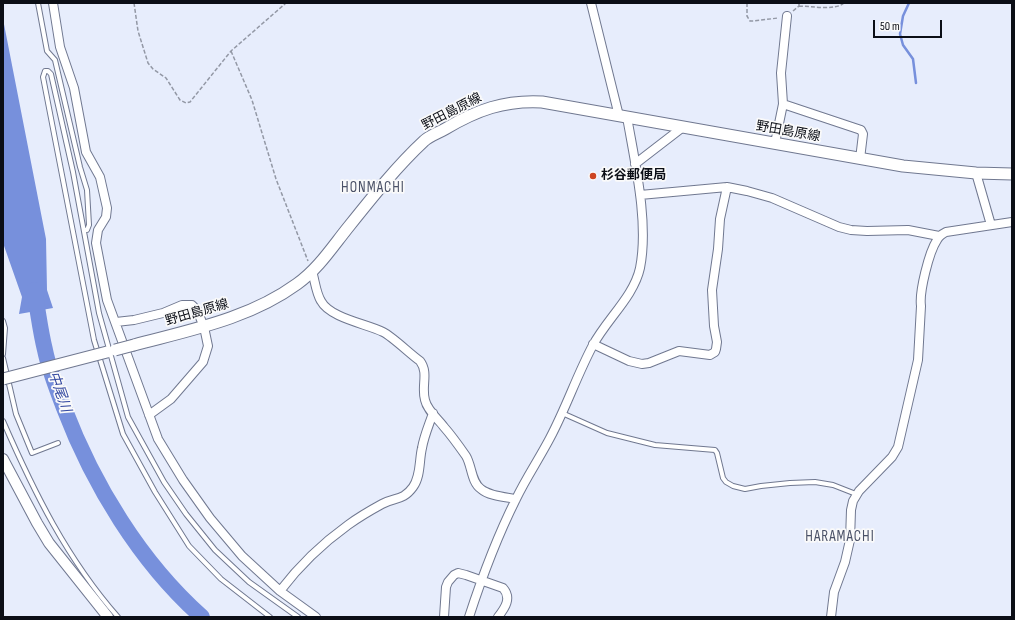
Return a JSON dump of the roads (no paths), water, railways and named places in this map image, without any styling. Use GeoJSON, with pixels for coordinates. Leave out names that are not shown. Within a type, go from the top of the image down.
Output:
{"type":"FeatureCollection","features":[{"type":"Feature","properties":{"kind":"main road","name":"野田島原線"},"geometry":{"type":"LineString","coordinates":[[3,379],[226,321],[265,304],[298,284],[312,271],[363,208],[425,140],[453,124],[489,107],[519,102],[542,102],[903,166],[976,173],[1012,174]]}},
{"type":"Feature","properties":{"kind":"street"},"geometry":{"type":"LineString","coordinates":[[53,3],[60,47],[74,88],[86,152],[100,177],[107,208],[106,217],[98,230],[96,243],[107,300],[158,439],[183,480],[210,518],[242,556],[280,591],[316,617]]}},
{"type":"Feature","properties":{"kind":"street"},"geometry":{"type":"LineString","coordinates":[[469,617],[481,580],[516,498],[550,439],[593,344],[632,289],[641,263],[643,242],[640,195],[635,164],[591,3]]}},
{"type":"Feature","properties":{"kind":"street"},"geometry":{"type":"LineString","coordinates":[[775,144],[783,104],[781,73],[787,16]]}},
{"type":"Feature","properties":{"kind":"street"},"geometry":{"type":"LineString","coordinates":[[783,104],[861,130],[863,134],[860,159]]}},
{"type":"Feature","properties":{"kind":"street"},"geometry":{"type":"LineString","coordinates":[[635,164],[683,127]]}},
{"type":"Feature","properties":{"kind":"street"},"geometry":{"type":"LineString","coordinates":[[976,173],[991,225]]}},
{"type":"Feature","properties":{"kind":"street"},"geometry":{"type":"LineString","coordinates":[[640,195],[727,187],[772,198],[839,227],[851,230],[867,232],[908,230],[939,236]]}},
{"type":"Feature","properties":{"kind":"street"},"geometry":{"type":"LineString","coordinates":[[593,344],[629,360],[642,364],[649,363],[679,351],[710,354],[715,352],[717,342],[714,326],[712,290],[718,249],[720,219],[727,187]]}},
{"type":"Feature","properties":{"kind":"street"},"geometry":{"type":"LineString","coordinates":[[831,617],[834,592],[850,540],[851,510],[856,494],[892,457],[898,447],[918,360],[921,306],[920,298],[933,247],[939,236],[946,232],[1012,222]]}},
{"type":"Feature","properties":{"kind":"street"},"geometry":{"type":"LineString","coordinates":[[312,271],[320,299],[324,305],[360,325],[384,333],[420,361],[424,371],[425,400],[467,458],[476,484],[479,488],[493,494],[516,498]]}},
{"type":"Feature","properties":{"kind":"street"},"geometry":{"type":"LineString","coordinates":[[116,322],[134,320],[163,313],[182,305],[192,305],[197,310],[204,327],[208,346],[203,362],[171,399],[149,415]]}},
{"type":"Feature","properties":{"kind":"street"},"geometry":{"type":"LineString","coordinates":[[280,591],[293,575],[330,539],[348,525],[383,503],[400,499],[413,488],[417,478],[421,450],[433,413]]}},
{"type":"Feature","properties":{"kind":"street"},"geometry":{"type":"LineString","coordinates":[[3,459],[49,543],[108,617]]}},
{"type":"Feature","properties":{"kind":"street"},"geometry":{"type":"LineString","coordinates":[[444,617],[446,588],[450,578],[454,575],[462,573],[498,585],[507,592],[508,598],[506,604],[498,617]]}},
{"type":"Feature","properties":{"kind":"lane"},"geometry":{"type":"LineString","coordinates":[[38,3],[48,51],[55,60],[80,167],[87,190],[89,225],[87,230],[85,230]]}},
{"type":"Feature","properties":{"kind":"lane"},"geometry":{"type":"LineString","coordinates":[[270,617],[221,579],[189,546],[155,492],[123,434],[94,340],[43,77],[45,71],[48,71],[51,74],[74,172],[99,313],[111,351],[128,416],[164,482],[186,514],[215,550],[248,582],[298,617]]}},
{"type":"Feature","properties":{"kind":"lane"},"geometry":{"type":"LineString","coordinates":[[3,320],[5,328],[3,354]]}},
{"type":"Feature","properties":{"kind":"lane"},"geometry":{"type":"LineString","coordinates":[[3,358],[16,414],[32,453],[58,443]]}},
{"type":"Feature","properties":{"kind":"lane"},"geometry":{"type":"LineString","coordinates":[[562,413],[607,433],[655,445],[715,450],[717,453],[722,478],[726,482],[745,489],[783,483],[816,482],[833,485],[856,494]]}},
{"type":"Feature","properties":{"kind":"lane"},"geometry":{"type":"LineString","coordinates":[[3,421],[34,490],[55,528],[90,582],[118,617]]}},
{"type":"Feature","properties":{"kind":"water"},"geometry":{"type":"Polygon","coordinates":[[[3,19],[46,239],[47,290],[53,308],[19,314],[22,297],[3,243],[3,19]]]}},
{"type":"Feature","properties":{"kind":"waterway"},"geometry":{"type":"LineString","coordinates":[[909,3],[903,16],[900,34],[903,45],[913,59],[916,83]]}},
{"type":"Feature","properties":{"kind":"waterway","name":"中尾川"},"geometry":{"type":"LineString","coordinates":[[34,290],[43,342],[51,372],[64,408],[89,465],[104,493],[139,547],[158,572],[202,617]]}},
{"type":"Feature","properties":{"kind":"place","name":"杉谷郵便局"},"geometry":{"type":"Point","coordinates":[593,176]}},
{"type":"Feature","properties":{"kind":"district","name":"HONMACHI"},"geometry":{"type":"Point","coordinates":[373,188]}},
{"type":"Feature","properties":{"kind":"district","name":"HARAMACHI"},"geometry":{"type":"Point","coordinates":[840,537]}}]}
